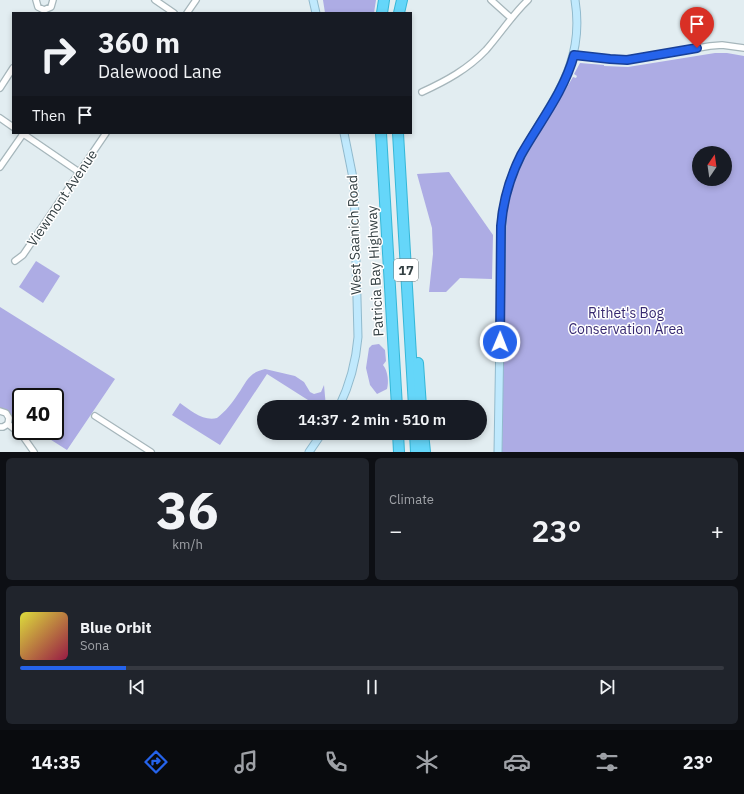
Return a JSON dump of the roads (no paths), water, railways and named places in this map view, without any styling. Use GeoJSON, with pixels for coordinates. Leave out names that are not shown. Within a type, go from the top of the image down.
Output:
{"type":"FeatureCollection","features":[{"type":"Feature","properties":{"kind":"highway"},"geometry":{"type":"LineString","coordinates":[[380,0],[382,12]]}},
{"type":"Feature","properties":{"kind":"highway"},"geometry":{"type":"LineString","coordinates":[[382,12],[384,0]]}},
{"type":"Feature","properties":{"kind":"highway"},"geometry":{"type":"LineString","coordinates":[[399,12],[402,0]]}},
{"type":"Feature","properties":{"kind":"highway","name":"Patricia Bay Highway"},"geometry":{"type":"LineString","coordinates":[[381,134],[397,400]]}},
{"type":"Feature","properties":{"kind":"highway","name":"17"},"geometry":{"type":"LineString","coordinates":[[398,134],[414,400]]}},
{"type":"Feature","properties":{"kind":"highway"},"geometry":{"type":"LineString","coordinates":[[403,216],[408,232],[420,400]]}},
{"type":"Feature","properties":{"kind":"highway"},"geometry":{"type":"LineString","coordinates":[[398,440],[399,450]]}},
{"type":"Feature","properties":{"kind":"highway"},"geometry":{"type":"LineString","coordinates":[[415,440],[416,452]]}},
{"type":"Feature","properties":{"kind":"highway"},"geometry":{"type":"LineString","coordinates":[[424,440],[425,452]]}},
{"type":"Feature","properties":{"kind":"street"},"geometry":{"type":"LineString","coordinates":[[36,0],[38,7],[44,10],[51,8],[53,0]]}},
{"type":"Feature","properties":{"kind":"street"},"geometry":{"type":"LineString","coordinates":[[155,0],[173,12]]}},
{"type":"Feature","properties":{"kind":"street"},"geometry":{"type":"LineString","coordinates":[[188,12],[196,0]]}},
{"type":"Feature","properties":{"kind":"street"},"geometry":{"type":"LineString","coordinates":[[313,0],[316,12]]}},
{"type":"Feature","properties":{"kind":"street"},"geometry":{"type":"LineString","coordinates":[[491,0],[511,18]]}},
{"type":"Feature","properties":{"kind":"street"},"geometry":{"type":"LineString","coordinates":[[422,92],[446,81],[467,67],[486,50],[511,18],[528,0]]}},
{"type":"Feature","properties":{"kind":"street"},"geometry":{"type":"LineString","coordinates":[[498,452],[501,236],[504,203],[508,187],[521,155],[559,91],[574,55],[577,22],[575,0]]}},
{"type":"Feature","properties":{"kind":"street"},"geometry":{"type":"LineString","coordinates":[[574,55],[627,60],[710,46],[722,45],[744,48]]}},
{"type":"Feature","properties":{"kind":"street"},"geometry":{"type":"LineString","coordinates":[[0,88],[12,70]]}},
{"type":"Feature","properties":{"kind":"street"},"geometry":{"type":"LineString","coordinates":[[0,118],[12,126]]}},
{"type":"Feature","properties":{"kind":"street"},"geometry":{"type":"LineString","coordinates":[[0,167],[21,134]]}},
{"type":"Feature","properties":{"kind":"street"},"geometry":{"type":"LineString","coordinates":[[23,134],[79,172]]}},
{"type":"Feature","properties":{"kind":"street","name":"Viewmont Avenue"},"geometry":{"type":"LineString","coordinates":[[15,261],[23,255],[105,134]]}},
{"type":"Feature","properties":{"kind":"street","name":"West Saanich Road"},"geometry":{"type":"LineString","coordinates":[[342,400],[354,370],[358,337],[354,183],[344,134]]}},
{"type":"Feature","properties":{"kind":"street"},"geometry":{"type":"LineString","coordinates":[[0,411],[3,411],[8,415],[8,424]]}},
{"type":"Feature","properties":{"kind":"street"},"geometry":{"type":"LineString","coordinates":[[95,416],[152,452]]}},
{"type":"Feature","properties":{"kind":"street"},"geometry":{"type":"LineString","coordinates":[[0,427],[8,424]]}},
{"type":"Feature","properties":{"kind":"street"},"geometry":{"type":"LineString","coordinates":[[8,424],[22,435],[34,452]]}},
{"type":"Feature","properties":{"kind":"street"},"geometry":{"type":"LineString","coordinates":[[309,452],[317,440]]}},
{"type":"Feature","properties":{"kind":"park label","name":"Rithet's Bog Conservation Area"},"geometry":{"type":"Point","coordinates":[626,322]}}]}
